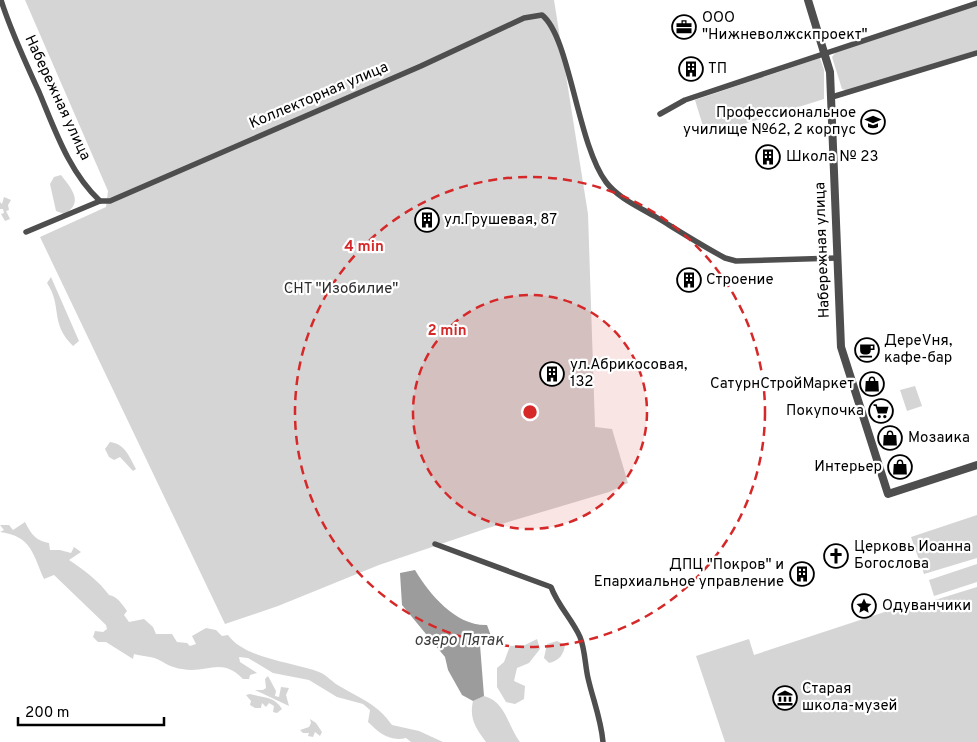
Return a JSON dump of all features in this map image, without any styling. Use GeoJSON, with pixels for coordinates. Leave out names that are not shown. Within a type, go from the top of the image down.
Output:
{"type":"FeatureCollection","features":[{"type":"Feature","properties":{"kind":"street","name":"Набережная улица"},"geometry":{"type":"LineString","coordinates":[[1,0],[13,37],[66,153],[85,188],[100,201]]}},
{"type":"Feature","properties":{"kind":"street","name":"Набережная улица"},"geometry":{"type":"LineString","coordinates":[[808,0],[826,53],[830,72],[841,346],[888,494],[977,465]]}},
{"type":"Feature","properties":{"kind":"street"},"geometry":{"type":"LineString","coordinates":[[660,114],[685,100],[977,3]]}},
{"type":"Feature","properties":{"kind":"street","name":"Коллекторная улица"},"geometry":{"type":"LineString","coordinates":[[26,232],[100,201],[110,201],[176,173],[524,18],[542,15],[554,29],[584,136],[601,173],[615,192],[725,258],[736,261],[837,258]]}},
{"type":"Feature","properties":{"kind":"street"},"geometry":{"type":"LineString","coordinates":[[832,97],[977,53]]}},
{"type":"Feature","properties":{"kind":"street"},"geometry":{"type":"LineString","coordinates":[[435,544],[551,587],[555,600],[569,617],[581,639],[588,680],[600,717],[603,742]]}},
{"type":"Feature","properties":{"kind":"green space","name":"СНТ \"Изобилие\""},"geometry":{"type":"Polygon","coordinates":[[[25,0],[554,0],[588,214],[595,427],[612,429],[628,483],[609,492],[488,528],[379,565],[278,606],[225,624],[40,237],[106,207],[108,191],[25,0]]]}},
{"type":"Feature","properties":{"kind":"green space"},"geometry":{"type":"Polygon","coordinates":[[[977,4],[977,50],[849,91],[842,89],[832,57],[836,52],[977,4]]]}},
{"type":"Feature","properties":{"kind":"green space"},"geometry":{"type":"Polygon","coordinates":[[[820,58],[824,70],[824,99],[706,136],[695,100],[820,58]]]}},
{"type":"Feature","properties":{"kind":"green space"},"geometry":{"type":"Polygon","coordinates":[[[61,175],[72,190],[75,200],[74,205],[64,214],[56,211],[50,184],[54,177],[61,175]]]}},
{"type":"Feature","properties":{"kind":"green space"},"geometry":{"type":"Polygon","coordinates":[[[4,197],[11,200],[8,205],[9,210],[6,211],[10,219],[5,221],[1,214],[4,213],[3,209],[0,209],[0,202],[2,204],[4,197]]]}},
{"type":"Feature","properties":{"kind":"green space"},"geometry":{"type":"Polygon","coordinates":[[[51,277],[79,341],[73,346],[58,322],[52,292],[47,283],[51,277]]]}},
{"type":"Feature","properties":{"kind":"green space"},"geometry":{"type":"Polygon","coordinates":[[[915,386],[922,406],[907,411],[900,390],[915,386]]]}},
{"type":"Feature","properties":{"kind":"green space"},"geometry":{"type":"Polygon","coordinates":[[[110,442],[123,448],[136,469],[133,471],[120,457],[114,460],[109,457],[105,449],[110,442]]]}},
{"type":"Feature","properties":{"kind":"green space"},"geometry":{"type":"Polygon","coordinates":[[[977,515],[977,558],[924,574],[911,537],[977,515]]]}},
{"type":"Feature","properties":{"kind":"green space"},"geometry":{"type":"Polygon","coordinates":[[[25,522],[34,536],[41,541],[49,543],[50,550],[71,553],[74,547],[81,552],[69,560],[91,576],[109,595],[119,601],[127,611],[124,615],[129,622],[144,619],[153,627],[156,634],[172,634],[177,642],[187,643],[190,646],[196,644],[192,636],[206,628],[216,630],[222,636],[228,635],[246,650],[257,655],[322,673],[375,707],[392,725],[419,731],[443,742],[411,742],[406,738],[395,739],[385,736],[368,722],[370,710],[363,704],[337,697],[309,680],[273,673],[248,658],[239,657],[240,662],[257,673],[250,675],[249,679],[243,679],[228,668],[214,667],[191,670],[175,668],[157,659],[134,654],[133,659],[106,642],[98,642],[93,637],[95,631],[103,632],[107,629],[106,625],[54,575],[44,579],[34,555],[25,542],[11,534],[0,532],[4,530],[0,525],[9,525],[13,530],[25,522]]]}},
{"type":"Feature","properties":{"kind":"green space"},"geometry":{"type":"Polygon","coordinates":[[[977,564],[977,582],[934,596],[929,580],[977,564]]]}},
{"type":"Feature","properties":{"kind":"green space"},"geometry":{"type":"Polygon","coordinates":[[[977,587],[977,742],[725,742],[696,656],[749,639],[754,655],[921,600],[922,604],[977,587]]]}},
{"type":"Feature","properties":{"kind":"green space"},"geometry":{"type":"Polygon","coordinates":[[[537,639],[540,649],[529,663],[517,668],[514,681],[525,686],[524,699],[515,704],[506,702],[497,687],[497,668],[504,662],[510,646],[525,645],[537,639]]]}},
{"type":"Feature","properties":{"kind":"green space"},"geometry":{"type":"Polygon","coordinates":[[[557,641],[565,645],[563,651],[558,659],[549,663],[544,658],[547,644],[557,641]]]}},
{"type":"Feature","properties":{"kind":"green space"},"geometry":{"type":"Polygon","coordinates":[[[268,676],[276,691],[275,696],[279,697],[281,687],[289,688],[286,695],[289,706],[255,690],[266,688],[265,679],[268,676]]]}},
{"type":"Feature","properties":{"kind":"green space"},"geometry":{"type":"Polygon","coordinates":[[[250,694],[268,698],[282,709],[277,713],[273,712],[274,706],[269,703],[266,707],[262,703],[261,708],[255,708],[250,705],[251,701],[246,695],[250,694]]]}},
{"type":"Feature","properties":{"kind":"green space"},"geometry":{"type":"Polygon","coordinates":[[[484,696],[497,703],[520,742],[486,742],[476,728],[472,713],[473,701],[484,696]]]}},
{"type":"Feature","properties":{"kind":"green space"},"geometry":{"type":"Polygon","coordinates":[[[310,719],[316,723],[322,732],[320,736],[315,732],[313,737],[308,736],[309,733],[303,733],[300,730],[309,727],[310,719]]]}},
{"type":"Feature","properties":{"kind":"water","name":"озеро Пятак"},"geometry":{"type":"Polygon","coordinates":[[[415,570],[436,599],[455,615],[476,624],[487,625],[491,636],[480,645],[484,696],[473,701],[462,695],[448,670],[445,657],[402,605],[400,573],[415,570]]]}},
{"type":"Feature","properties":{"kind":"place","name":"ООО \"Нижневолжскпроект\""},"geometry":{"type":"Point","coordinates":[684,27]}},
{"type":"Feature","properties":{"kind":"place","name":"ТП"},"geometry":{"type":"Point","coordinates":[691,69]}},
{"type":"Feature","properties":{"kind":"place","name":"Профессиональное училище №62, 2 корпус"},"geometry":{"type":"Point","coordinates":[873,122]}},
{"type":"Feature","properties":{"kind":"place","name":"Школа № 23"},"geometry":{"type":"Point","coordinates":[768,157]}},
{"type":"Feature","properties":{"kind":"place","name":"ул.Грушевая, 87"},"geometry":{"type":"Point","coordinates":[427,220]}},
{"type":"Feature","properties":{"kind":"place","name":"Строение"},"geometry":{"type":"Point","coordinates":[689,280]}},
{"type":"Feature","properties":{"kind":"place","name":"ДереVня, кафе-бар"},"geometry":{"type":"Point","coordinates":[867,350]}},
{"type":"Feature","properties":{"kind":"place","name":"ул.Абрикосовая, 132"},"geometry":{"type":"Point","coordinates":[552,374]}},
{"type":"Feature","properties":{"kind":"place","name":"СатурнСтройМаркет"},"geometry":{"type":"Point","coordinates":[872,384]}},
{"type":"Feature","properties":{"kind":"place","name":"Покупочка"},"geometry":{"type":"Point","coordinates":[881,411]}},
{"type":"Feature","properties":{"kind":"place","name":"Мозаика"},"geometry":{"type":"Point","coordinates":[890,438]}},
{"type":"Feature","properties":{"kind":"place","name":"Интерьер"},"geometry":{"type":"Point","coordinates":[900,467]}},
{"type":"Feature","properties":{"kind":"place","name":"Церковь Иоанна Богослова"},"geometry":{"type":"Point","coordinates":[836,556]}},
{"type":"Feature","properties":{"kind":"place","name":"ДПЦ \"Покров\" и Епархиальное управление"},"geometry":{"type":"Point","coordinates":[802,574]}},
{"type":"Feature","properties":{"kind":"place","name":"Одуванчики"},"geometry":{"type":"Point","coordinates":[864,606]}},
{"type":"Feature","properties":{"kind":"place","name":"Старая школа-музей"},"geometry":{"type":"Point","coordinates":[785,698]}}]}
